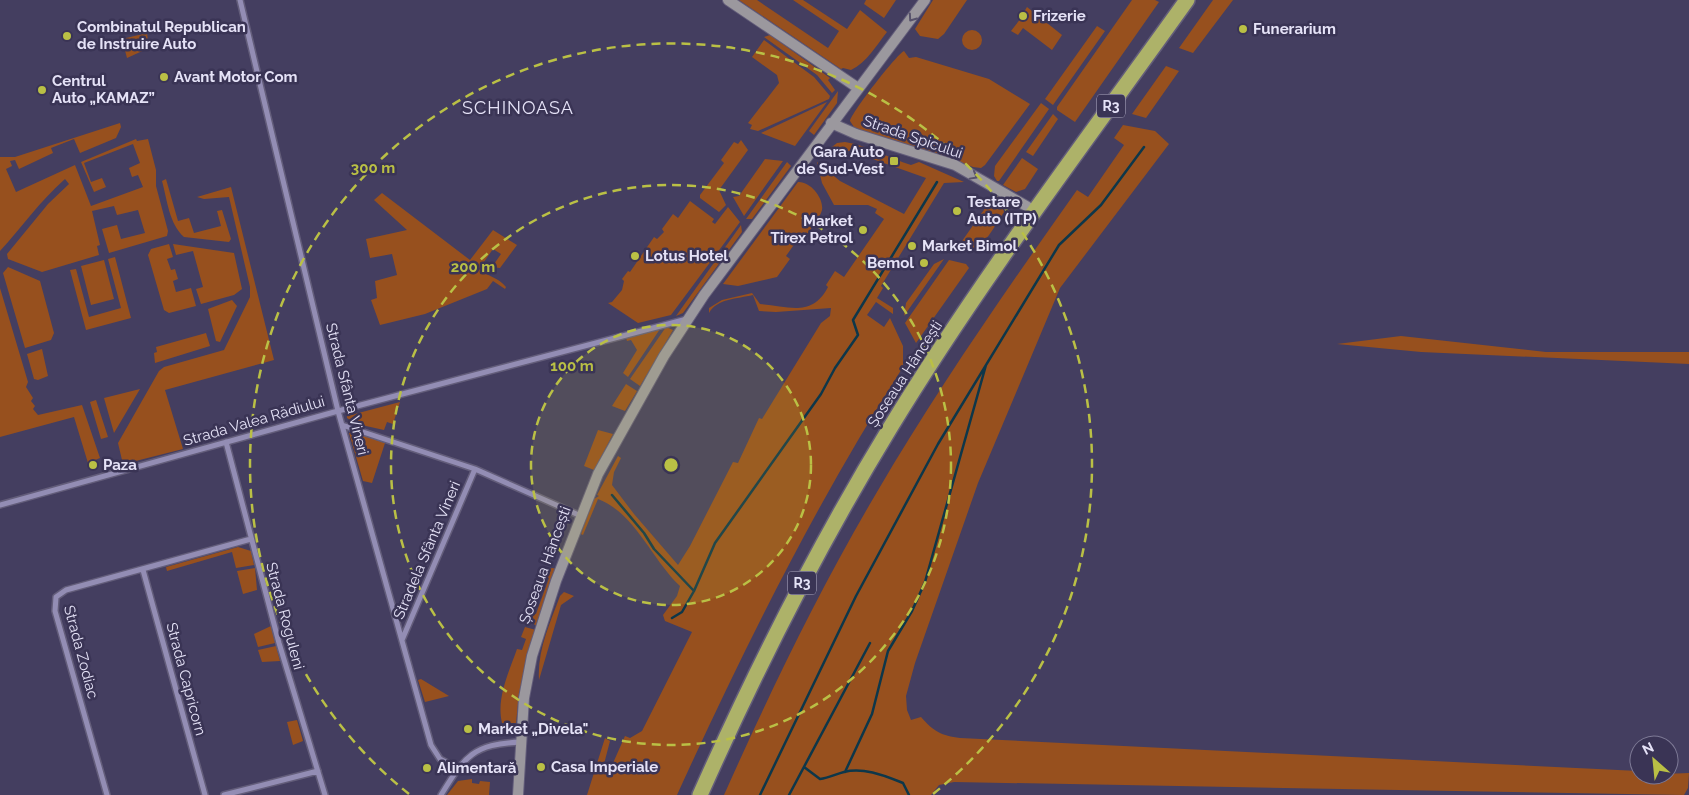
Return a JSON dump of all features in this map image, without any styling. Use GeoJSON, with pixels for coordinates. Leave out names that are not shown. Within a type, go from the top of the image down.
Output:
{"type":"FeatureCollection","features":[{"type":"Feature","properties":{"kind":"highway","name":"Șoseaua Hâncești"},"geometry":{"type":"LineString","coordinates":[[700,795],[774,636],[860,478],[921,379],[1036,212],[1187,0]]}},
{"type":"Feature","properties":{"kind":"street","name":"Strada Sfânta Vineri"},"geometry":{"type":"LineString","coordinates":[[240,0],[338,411],[431,745],[440,759],[458,768]]}},
{"type":"Feature","properties":{"kind":"street"},"geometry":{"type":"LineString","coordinates":[[728,0],[858,88]]}},
{"type":"Feature","properties":{"kind":"street","name":"Șoseaua Hâncești"},"geometry":{"type":"LineString","coordinates":[[518,795],[524,698],[532,656],[581,516],[610,450],[689,318],[831,123],[900,36],[925,0]]}},
{"type":"Feature","properties":{"kind":"street","name":"Strada Spicului"},"geometry":{"type":"LineString","coordinates":[[831,123],[856,134],[955,165],[1036,212]]}},
{"type":"Feature","properties":{"kind":"street","name":"Strada Valea Rădiului"},"geometry":{"type":"LineString","coordinates":[[0,505],[338,411],[689,318]]}},
{"type":"Feature","properties":{"kind":"street","name":"Strada Valea Rădiului"},"geometry":{"type":"LineString","coordinates":[[342,424],[475,468],[581,516]]}},
{"type":"Feature","properties":{"kind":"street","name":"Strada Roguleni"},"geometry":{"type":"LineString","coordinates":[[226,442],[283,656],[325,795]]}},
{"type":"Feature","properties":{"kind":"street","name":"Stradela Sfânta Vineri"},"geometry":{"type":"LineString","coordinates":[[402,640],[475,468]]}},
{"type":"Feature","properties":{"kind":"street","name":"Strada Zodiac"},"geometry":{"type":"LineString","coordinates":[[107,795],[54,603],[59,593],[251,538]]}},
{"type":"Feature","properties":{"kind":"street","name":"Strada Capricorn"},"geometry":{"type":"LineString","coordinates":[[143,570],[205,795]]}},
{"type":"Feature","properties":{"kind":"street"},"geometry":{"type":"LineString","coordinates":[[441,795],[458,768],[474,753],[493,744],[521,742]]}},
{"type":"Feature","properties":{"kind":"street"},"geometry":{"type":"LineString","coordinates":[[224,795],[318,771]]}},
{"type":"Feature","properties":{"kind":"shaded area"},"geometry":{"type":"Polygon","coordinates":[[[739,0],[757,0],[828,48],[839,31],[793,0],[803,0],[847,29],[860,10],[887,32],[862,63],[851,70],[841,69],[739,0]]]}},
{"type":"Feature","properties":{"kind":"shaded area"},"geometry":{"type":"Polygon","coordinates":[[[866,0],[896,0],[884,18],[864,4],[866,0]]]}},
{"type":"Feature","properties":{"kind":"shaded area"},"geometry":{"type":"Polygon","coordinates":[[[933,0],[967,0],[944,34],[938,39],[920,36],[915,29],[933,0]]]}},
{"type":"Feature","properties":{"kind":"shaded area"},"geometry":{"type":"Polygon","coordinates":[[[1132,0],[1155,0],[1159,2],[1075,122],[1057,110],[1057,107],[1132,0]]]}},
{"type":"Feature","properties":{"kind":"shaded area"},"geometry":{"type":"Polygon","coordinates":[[[1213,0],[1233,0],[1193,53],[1179,48],[1213,0]]]}},
{"type":"Feature","properties":{"kind":"shaded area"},"geometry":{"type":"Polygon","coordinates":[[[1027,7],[1062,35],[1052,50],[1023,28],[1018,35],[1011,31],[1021,18],[1024,20],[1027,15],[1024,12],[1027,7]]]}},
{"type":"Feature","properties":{"kind":"shaded area"},"geometry":{"type":"Polygon","coordinates":[[[1097,26],[1105,31],[1053,105],[1045,99],[1097,26]]]}},
{"type":"Feature","properties":{"kind":"shaded area"},"geometry":{"type":"Polygon","coordinates":[[[968,30],[976,30],[982,36],[982,44],[976,50],[968,50],[962,44],[962,36],[968,30]]]}},
{"type":"Feature","properties":{"kind":"shaded area"},"geometry":{"type":"Polygon","coordinates":[[[147,33],[149,48],[127,58],[122,39],[147,33]]]}},
{"type":"Feature","properties":{"kind":"shaded area"},"geometry":{"type":"Polygon","coordinates":[[[770,35],[830,78],[828,80],[835,90],[832,93],[817,75],[764,37],[770,35]]]}},
{"type":"Feature","properties":{"kind":"shaded area"},"geometry":{"type":"Polygon","coordinates":[[[764,40],[814,77],[830,96],[829,99],[758,131],[750,129],[752,125],[748,123],[779,83],[777,75],[752,57],[764,40]]]}},
{"type":"Feature","properties":{"kind":"shaded area"},"geometry":{"type":"Polygon","coordinates":[[[904,51],[909,58],[916,57],[989,79],[1030,104],[981,168],[863,131],[854,127],[850,121],[875,84],[892,62],[904,51]]]}},
{"type":"Feature","properties":{"kind":"shaded area"},"geometry":{"type":"Polygon","coordinates":[[[1166,66],[1179,71],[1146,118],[1132,114],[1166,66]]]}},
{"type":"Feature","properties":{"kind":"shaded area"},"geometry":{"type":"Polygon","coordinates":[[[838,91],[837,103],[814,135],[809,131],[838,91]]]}},
{"type":"Feature","properties":{"kind":"shaded area"},"geometry":{"type":"Polygon","coordinates":[[[827,102],[795,146],[761,133],[827,102]]]}},
{"type":"Feature","properties":{"kind":"shaded area"},"geometry":{"type":"Polygon","coordinates":[[[1041,103],[1049,109],[999,181],[997,181],[994,176],[995,166],[1041,103]]]}},
{"type":"Feature","properties":{"kind":"shaded area"},"geometry":{"type":"Polygon","coordinates":[[[1053,114],[1058,119],[1033,156],[1026,152],[1053,114]]]}},
{"type":"Feature","properties":{"kind":"shaded area"},"geometry":{"type":"Polygon","coordinates":[[[120,123],[121,127],[116,138],[80,153],[74,139],[51,148],[53,153],[19,169],[15,160],[10,161],[12,166],[6,169],[16,192],[75,165],[91,206],[143,187],[138,175],[132,177],[129,168],[140,163],[133,144],[84,163],[91,182],[102,178],[106,187],[94,192],[81,162],[136,139],[137,141],[148,139],[156,170],[156,186],[168,231],[167,236],[109,253],[102,229],[117,225],[121,239],[145,233],[138,210],[117,215],[114,206],[92,211],[100,245],[97,246],[99,255],[42,272],[8,259],[7,254],[48,204],[69,184],[65,179],[56,187],[0,251],[0,157],[15,157],[120,123]]]}},
{"type":"Feature","properties":{"kind":"shaded area"},"geometry":{"type":"Polygon","coordinates":[[[1123,125],[1155,131],[1169,144],[1060,288],[978,483],[915,663],[906,696],[907,710],[911,720],[921,717],[938,732],[960,738],[1629,771],[1629,785],[1679,785],[1679,773],[1689,773],[1688,788],[1684,795],[954,782],[939,785],[931,795],[724,795],[759,718],[835,566],[900,453],[999,302],[1077,190],[1088,197],[1124,145],[1114,138],[1123,125]]]}},
{"type":"Feature","properties":{"kind":"shaded area"},"geometry":{"type":"Polygon","coordinates":[[[741,140],[748,150],[719,190],[726,205],[719,212],[700,198],[700,195],[724,163],[721,160],[734,142],[738,144],[741,140]]]}},
{"type":"Feature","properties":{"kind":"shaded area"},"geometry":{"type":"Polygon","coordinates":[[[845,142],[862,146],[911,165],[919,162],[964,182],[944,183],[881,286],[883,288],[877,298],[893,308],[893,314],[876,302],[867,315],[884,327],[890,318],[903,346],[903,367],[840,471],[782,577],[728,685],[677,795],[587,795],[605,738],[610,741],[604,764],[613,763],[625,736],[630,738],[642,731],[692,632],[665,621],[663,615],[677,596],[680,586],[633,526],[622,515],[598,499],[583,535],[581,534],[594,499],[599,496],[597,495],[618,456],[621,458],[614,472],[612,485],[678,565],[690,546],[733,462],[738,463],[759,418],[762,419],[821,323],[830,316],[831,308],[776,312],[759,311],[753,295],[734,298],[717,304],[709,313],[709,308],[722,300],[752,293],[760,304],[790,308],[807,307],[822,297],[828,287],[826,285],[835,271],[844,277],[884,219],[875,213],[877,209],[868,205],[834,205],[822,183],[817,162],[840,181],[904,214],[926,178],[850,151],[838,152],[829,157],[823,154],[837,143],[845,142]]]}},
{"type":"Feature","properties":{"kind":"shaded area"},"geometry":{"type":"Polygon","coordinates":[[[1022,158],[1038,169],[1025,189],[1016,192],[1003,185],[1022,158]]]}},
{"type":"Feature","properties":{"kind":"shaded area"},"geometry":{"type":"Polygon","coordinates":[[[765,159],[783,161],[744,216],[733,197],[739,196],[765,159]]]}},
{"type":"Feature","properties":{"kind":"shaded area"},"geometry":{"type":"Polygon","coordinates":[[[787,162],[791,166],[752,219],[746,219],[787,162]]]}},
{"type":"Feature","properties":{"kind":"shaded area"},"geometry":{"type":"Polygon","coordinates":[[[166,179],[178,221],[189,218],[194,233],[221,226],[217,211],[222,210],[231,239],[229,242],[184,237],[179,232],[169,211],[162,181],[166,179]]]}},
{"type":"Feature","properties":{"kind":"shaded area"},"geometry":{"type":"Polygon","coordinates":[[[798,182],[807,184],[815,191],[821,200],[822,210],[807,235],[803,232],[786,256],[790,259],[777,277],[738,286],[723,284],[798,182]]]}},
{"type":"Feature","properties":{"kind":"shaded area"},"geometry":{"type":"Polygon","coordinates":[[[231,187],[274,360],[165,390],[183,449],[112,467],[109,464],[122,460],[118,443],[159,371],[164,367],[224,350],[250,297],[250,287],[229,197],[204,199],[197,197],[231,187]]]}},
{"type":"Feature","properties":{"kind":"shaded area"},"geometry":{"type":"Polygon","coordinates":[[[382,193],[470,260],[493,230],[517,245],[500,268],[492,267],[501,254],[493,249],[479,269],[500,281],[506,287],[505,289],[493,281],[487,289],[425,314],[380,325],[371,300],[377,298],[375,281],[397,275],[392,254],[370,258],[366,239],[407,230],[374,200],[382,193]]]}},
{"type":"Feature","properties":{"kind":"shaded area"},"geometry":{"type":"Polygon","coordinates":[[[993,197],[1002,205],[1004,212],[990,233],[985,240],[973,249],[955,251],[993,197]]]}},
{"type":"Feature","properties":{"kind":"shaded area"},"geometry":{"type":"Polygon","coordinates":[[[690,201],[714,219],[712,222],[715,224],[728,207],[740,222],[671,315],[638,323],[608,303],[612,302],[622,290],[624,281],[622,279],[628,271],[630,272],[654,237],[657,239],[664,232],[662,229],[673,214],[678,218],[690,201]]]}},
{"type":"Feature","properties":{"kind":"shaded area"},"geometry":{"type":"Polygon","coordinates":[[[741,225],[742,232],[683,313],[676,316],[741,225]]]}},
{"type":"Feature","properties":{"kind":"shaded area"},"geometry":{"type":"Polygon","coordinates":[[[169,244],[173,257],[167,259],[171,270],[175,269],[178,279],[173,281],[176,292],[191,288],[196,306],[169,313],[164,310],[148,255],[151,249],[169,244]]]}},
{"type":"Feature","properties":{"kind":"shaded area"},"geometry":{"type":"Polygon","coordinates":[[[173,244],[234,253],[242,289],[234,295],[201,304],[196,289],[203,287],[193,251],[176,255],[173,244]]]}},
{"type":"Feature","properties":{"kind":"shaded area"},"geometry":{"type":"Polygon","coordinates":[[[115,257],[131,318],[86,330],[70,270],[76,269],[89,317],[121,308],[108,259],[115,257]]]}},
{"type":"Feature","properties":{"kind":"shaded area"},"geometry":{"type":"Polygon","coordinates":[[[944,259],[904,316],[906,303],[934,264],[944,259]]]}},
{"type":"Feature","properties":{"kind":"shaded area"},"geometry":{"type":"Polygon","coordinates":[[[104,260],[114,299],[91,305],[81,266],[104,260]]]}},
{"type":"Feature","properties":{"kind":"shaded area"},"geometry":{"type":"Polygon","coordinates":[[[949,260],[966,264],[969,268],[916,343],[905,323],[949,260]]]}},
{"type":"Feature","properties":{"kind":"shaded area"},"geometry":{"type":"Polygon","coordinates":[[[8,267],[40,281],[54,333],[51,340],[25,348],[3,273],[8,267]]]}},
{"type":"Feature","properties":{"kind":"shaded area"},"geometry":{"type":"Polygon","coordinates":[[[0,288],[28,382],[26,387],[33,398],[31,401],[35,406],[33,409],[38,415],[82,405],[100,458],[88,463],[74,417],[0,437],[0,288]]]}},
{"type":"Feature","properties":{"kind":"shaded area"},"geometry":{"type":"Polygon","coordinates":[[[232,300],[237,306],[220,342],[216,341],[208,309],[232,300]]]}},
{"type":"Feature","properties":{"kind":"shaded area"},"geometry":{"type":"Polygon","coordinates":[[[666,327],[673,330],[640,386],[630,379],[666,327]]]}},
{"type":"Feature","properties":{"kind":"shaded area"},"geometry":{"type":"Polygon","coordinates":[[[660,329],[628,377],[623,373],[637,350],[631,340],[627,341],[626,338],[660,329]]]}},
{"type":"Feature","properties":{"kind":"shaded area"},"geometry":{"type":"Polygon","coordinates":[[[206,333],[210,346],[155,363],[154,353],[157,352],[156,347],[206,333]]]}},
{"type":"Feature","properties":{"kind":"shaded area"},"geometry":{"type":"Polygon","coordinates":[[[1401,336],[1546,352],[1689,352],[1689,364],[1421,352],[1337,344],[1401,336]]]}},
{"type":"Feature","properties":{"kind":"shaded area"},"geometry":{"type":"Polygon","coordinates":[[[42,349],[48,376],[38,380],[34,379],[27,354],[42,349]]]}},
{"type":"Feature","properties":{"kind":"shaded area"},"geometry":{"type":"Polygon","coordinates":[[[626,384],[637,391],[625,411],[612,406],[626,384]]]}},
{"type":"Feature","properties":{"kind":"shaded area"},"geometry":{"type":"Polygon","coordinates":[[[140,389],[114,433],[104,398],[140,389]]]}},
{"type":"Feature","properties":{"kind":"shaded area"},"geometry":{"type":"Polygon","coordinates":[[[96,400],[108,437],[101,439],[90,402],[96,400]]]}},
{"type":"Feature","properties":{"kind":"shaded area"},"geometry":{"type":"Polygon","coordinates":[[[400,402],[393,424],[387,422],[384,430],[357,424],[347,418],[347,416],[400,402]]]}},
{"type":"Feature","properties":{"kind":"shaded area"},"geometry":{"type":"Polygon","coordinates":[[[598,430],[613,434],[594,470],[584,466],[598,430]]]}},
{"type":"Feature","properties":{"kind":"shaded area"},"geometry":{"type":"Polygon","coordinates":[[[353,432],[385,443],[372,483],[363,481],[349,433],[353,432]]]}},
{"type":"Feature","properties":{"kind":"shaded area"},"geometry":{"type":"Polygon","coordinates":[[[238,547],[251,551],[254,565],[236,568],[232,552],[167,571],[166,567],[238,547]]]}},
{"type":"Feature","properties":{"kind":"shaded area"},"geometry":{"type":"Polygon","coordinates":[[[255,568],[257,590],[243,594],[237,571],[255,568]]]}},
{"type":"Feature","properties":{"kind":"shaded area"},"geometry":{"type":"Polygon","coordinates":[[[552,568],[558,569],[537,626],[527,620],[530,612],[536,614],[549,578],[543,576],[546,571],[552,568]]]}},
{"type":"Feature","properties":{"kind":"shaded area"},"geometry":{"type":"Polygon","coordinates":[[[564,592],[574,596],[561,605],[539,680],[540,658],[545,637],[560,596],[564,592]]]}},
{"type":"Feature","properties":{"kind":"shaded area"},"geometry":{"type":"Polygon","coordinates":[[[271,626],[275,643],[258,647],[254,634],[271,626]]]}},
{"type":"Feature","properties":{"kind":"shaded area"},"geometry":{"type":"Polygon","coordinates":[[[525,627],[536,630],[519,694],[516,723],[502,723],[501,704],[504,685],[517,649],[522,650],[526,639],[521,637],[525,627]]]}},
{"type":"Feature","properties":{"kind":"shaded area"},"geometry":{"type":"Polygon","coordinates":[[[276,646],[280,661],[262,662],[258,650],[276,646]]]}},
{"type":"Feature","properties":{"kind":"shaded area"},"geometry":{"type":"Polygon","coordinates":[[[421,679],[449,696],[425,702],[418,680],[421,679]]]}},
{"type":"Feature","properties":{"kind":"shaded area"},"geometry":{"type":"Polygon","coordinates":[[[297,720],[303,741],[293,745],[287,722],[297,720]]]}},
{"type":"Feature","properties":{"kind":"shaded area"},"geometry":{"type":"Polygon","coordinates":[[[472,779],[472,783],[479,784],[480,781],[490,782],[489,795],[447,795],[458,781],[472,779]]]}},
{"type":"Feature","properties":{"kind":"waterway"},"geometry":{"type":"LineString","coordinates":[[760,795],[856,596],[938,444],[1059,245],[1101,205],[1144,147]]}},
{"type":"Feature","properties":{"kind":"waterway"},"geometry":{"type":"LineString","coordinates":[[672,618],[682,612],[694,591],[715,543],[821,394],[835,368],[858,335],[853,320],[937,182]]}},
{"type":"Feature","properties":{"kind":"waterway"},"geometry":{"type":"LineString","coordinates":[[845,772],[872,714],[888,651],[912,611],[925,582],[986,365]]}},
{"type":"Feature","properties":{"kind":"waterway"},"geometry":{"type":"LineString","coordinates":[[612,495],[644,533],[654,549],[694,591]]}},
{"type":"Feature","properties":{"kind":"waterway"},"geometry":{"type":"LineString","coordinates":[[789,795],[870,643]]}},
{"type":"Feature","properties":{"kind":"waterway"},"geometry":{"type":"LineString","coordinates":[[804,767],[820,779],[852,771],[874,773],[903,783],[909,795]]}},
{"type":"Feature","properties":{"kind":"place","name":"Frizerie"},"geometry":{"type":"Point","coordinates":[1023,16]}},
{"type":"Feature","properties":{"kind":"place","name":"Funerarium"},"geometry":{"type":"Point","coordinates":[1243,29]}},
{"type":"Feature","properties":{"kind":"place","name":"Combinatul Republican de Instruire Auto"},"geometry":{"type":"Point","coordinates":[67,36]}},
{"type":"Feature","properties":{"kind":"place","name":"Avant Motor Com"},"geometry":{"type":"Point","coordinates":[164,77]}},
{"type":"Feature","properties":{"kind":"place","name":"Centrul Auto „KAMAZ”"},"geometry":{"type":"Point","coordinates":[42,90]}},
{"type":"Feature","properties":{"kind":"place","name":"Gara Auto de Sud-Vest"},"geometry":{"type":"Point","coordinates":[894,161]}},
{"type":"Feature","properties":{"kind":"place","name":"Testare Auto (ITP)"},"geometry":{"type":"Point","coordinates":[957,211]}},
{"type":"Feature","properties":{"kind":"place","name":"Market Tirex Petrol"},"geometry":{"type":"Point","coordinates":[863,230]}},
{"type":"Feature","properties":{"kind":"place","name":"Market Bimol"},"geometry":{"type":"Point","coordinates":[912,246]}},
{"type":"Feature","properties":{"kind":"place","name":"Lotus Hotel"},"geometry":{"type":"Point","coordinates":[635,256]}},
{"type":"Feature","properties":{"kind":"place","name":"Bemol"},"geometry":{"type":"Point","coordinates":[924,263]}},
{"type":"Feature","properties":{"kind":"place","name":"Paza"},"geometry":{"type":"Point","coordinates":[93,465]}},
{"type":"Feature","properties":{"kind":"place","name":"Market „Divela\""},"geometry":{"type":"Point","coordinates":[468,729]}},
{"type":"Feature","properties":{"kind":"place","name":"Casa Imperiale"},"geometry":{"type":"Point","coordinates":[541,767]}},
{"type":"Feature","properties":{"kind":"place","name":"Alimentară"},"geometry":{"type":"Point","coordinates":[427,768]}},
{"type":"Feature","properties":{"kind":"district","name":"SCHINOASA"},"geometry":{"type":"Point","coordinates":[518,107]}}]}
